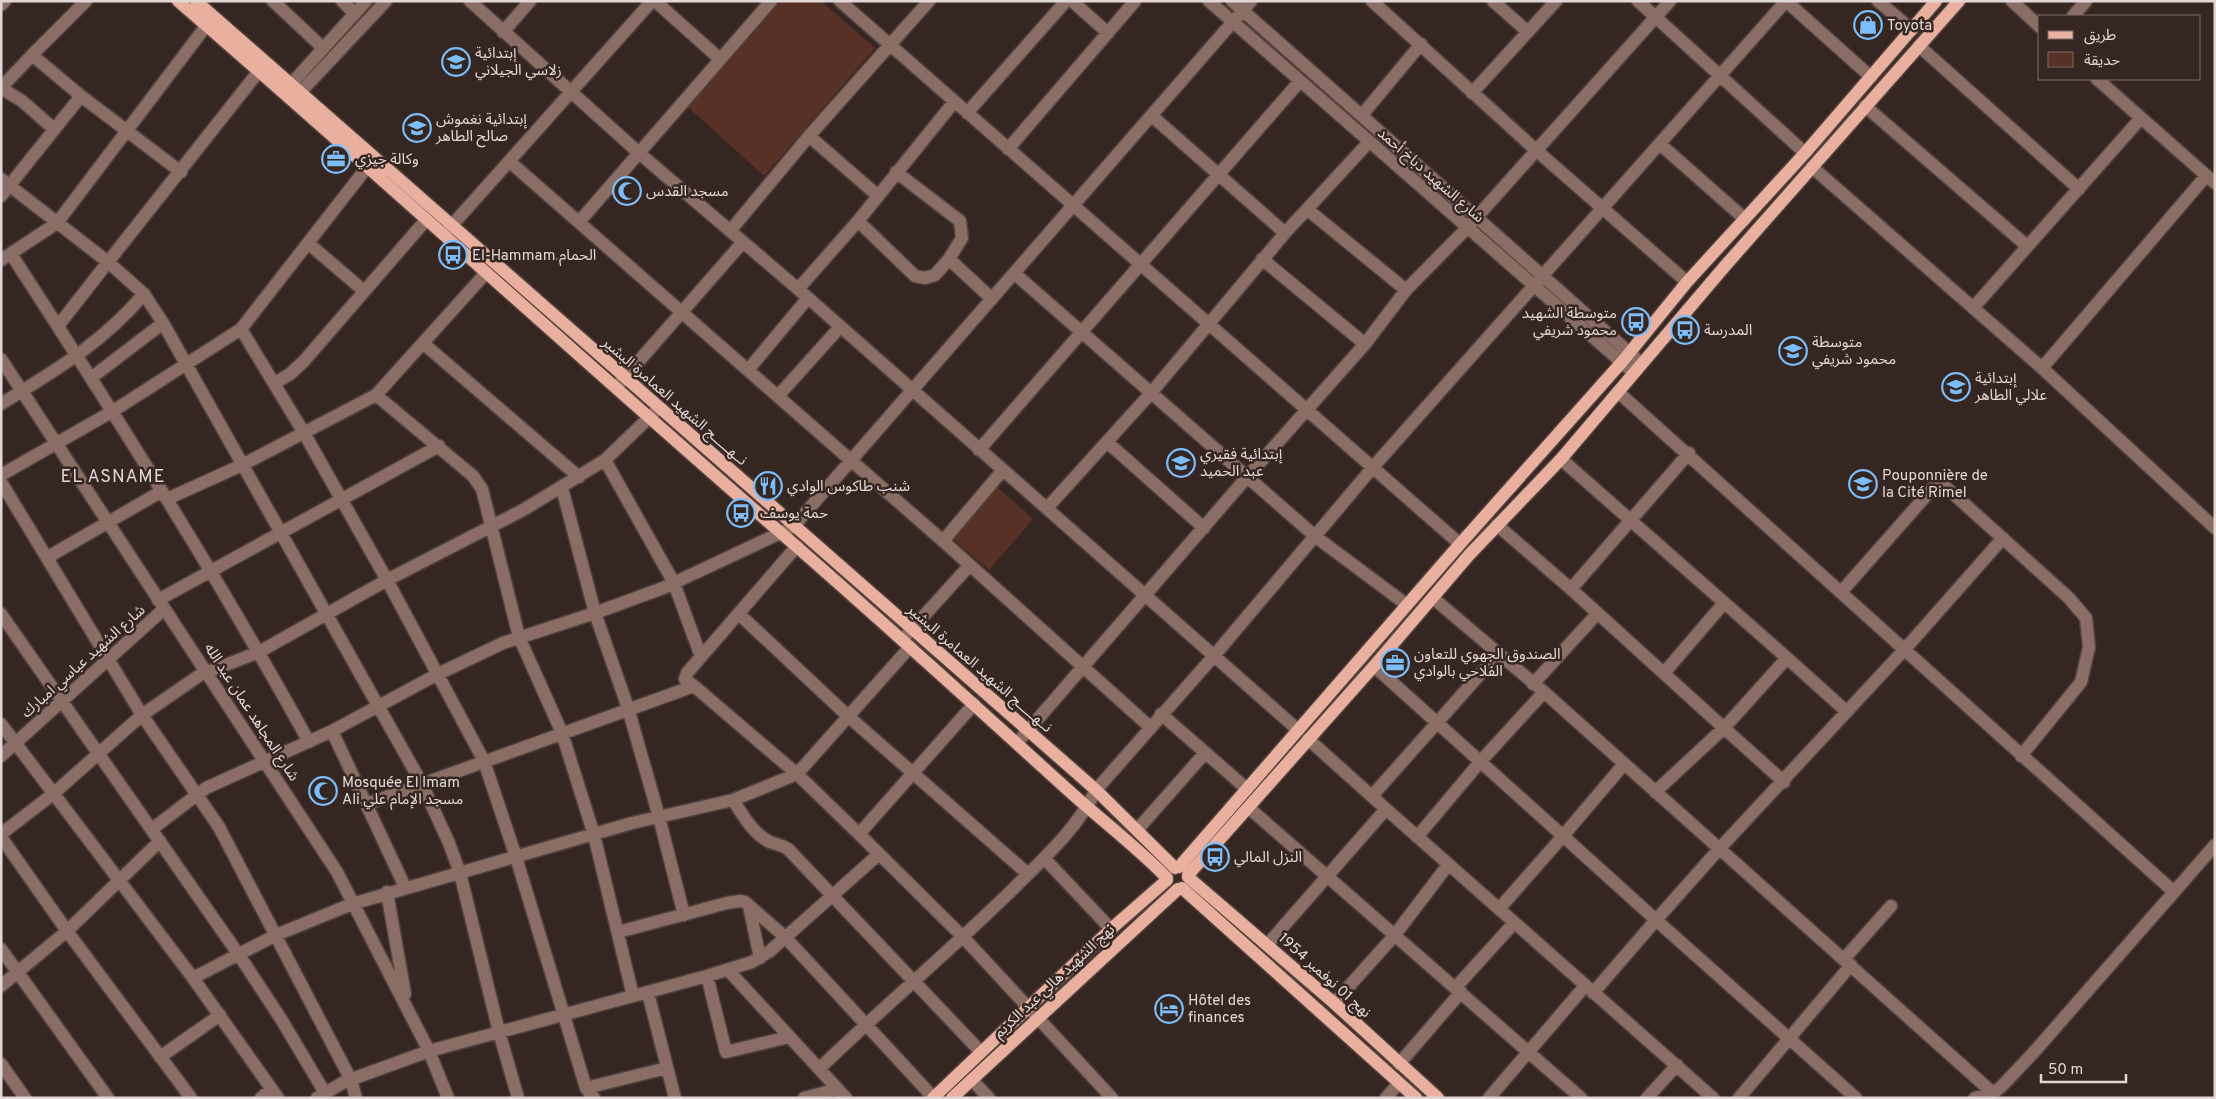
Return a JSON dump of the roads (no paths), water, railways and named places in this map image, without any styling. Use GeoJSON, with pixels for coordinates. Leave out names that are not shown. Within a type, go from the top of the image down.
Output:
{"type":"FeatureCollection","features":[{"type":"Feature","properties":{"kind":"main road","name":"نــهـــــج الشهيد العمامرة البشير"},"geometry":{"type":"LineString","coordinates":[[178,1],[259,71],[292,93],[452,225],[620,382],[651,418],[1088,807],[1141,851],[1167,879]]}},
{"type":"Feature","properties":{"kind":"main road","name":"نــهـــــج الشهيد العمامرة البشير"},"geometry":{"type":"LineString","coordinates":[[196,1],[368,166],[485,274],[620,382],[659,408],[1027,732],[1096,790],[1182,877]]}},
{"type":"Feature","properties":{"kind":"main road"},"geometry":{"type":"LineString","coordinates":[[1182,877],[1247,789],[1626,357],[1687,282],[1805,153],[1936,1]]}},
{"type":"Feature","properties":{"kind":"main road"},"geometry":{"type":"LineString","coordinates":[[1182,877],[1249,808],[1497,525],[1560,459],[1637,368],[1958,1]]}},
{"type":"Feature","properties":{"kind":"main road"},"geometry":{"type":"LineString","coordinates":[[933,1097],[980,1051],[1167,879],[1170,870],[1182,877]]}},
{"type":"Feature","properties":{"kind":"main road","name":"نهج 01 نوفمبر 1954"},"geometry":{"type":"LineString","coordinates":[[1182,877],[1267,945],[1438,1098]]}},
{"type":"Feature","properties":{"kind":"main road","name":"نهج 01 نوفمبر 1954"},"geometry":{"type":"LineString","coordinates":[[1182,877],[1367,1054],[1416,1098]]}},
{"type":"Feature","properties":{"kind":"main road","name":"نهج الشهيد هالي عبد الكريم"},"geometry":{"type":"LineString","coordinates":[[952,1098],[1037,1019],[1182,877]]}},
{"type":"Feature","properties":{"kind":"main road"},"geometry":{"type":"LineString","coordinates":[[1367,1054],[1376,1042]]}},
{"type":"Feature","properties":{"kind":"street"},"geometry":{"type":"LineString","coordinates":[[1,5],[5,1]]}},
{"type":"Feature","properties":{"kind":"street"},"geometry":{"type":"LineString","coordinates":[[54,129],[22,101],[1,88],[86,1]]}},
{"type":"Feature","properties":{"kind":"street"},"geometry":{"type":"LineString","coordinates":[[272,1],[323,48]]}},
{"type":"Feature","properties":{"kind":"street"},"geometry":{"type":"LineString","coordinates":[[342,1],[355,14]]}},
{"type":"Feature","properties":{"kind":"street"},"geometry":{"type":"LineString","coordinates":[[292,93],[323,48],[366,1]]}},
{"type":"Feature","properties":{"kind":"street"},"geometry":{"type":"LineString","coordinates":[[292,93],[386,1]]}},
{"type":"Feature","properties":{"kind":"street"},"geometry":{"type":"LineString","coordinates":[[470,1],[639,153],[798,289],[1298,730]]}},
{"type":"Feature","properties":{"kind":"street"},"geometry":{"type":"LineString","coordinates":[[504,32],[530,1]]}},
{"type":"Feature","properties":{"kind":"street"},"geometry":{"type":"LineString","coordinates":[[443,235],[653,1],[720,59]]}},
{"type":"Feature","properties":{"kind":"street"},"geometry":{"type":"LineString","coordinates":[[579,222],[771,1]]}},
{"type":"Feature","properties":{"kind":"street"},"geometry":{"type":"LineString","coordinates":[[840,1],[1209,326],[1374,466],[1460,544]]}},
{"type":"Feature","properties":{"kind":"street"},"geometry":{"type":"LineString","coordinates":[[730,231],[808,136],[929,1]]}},
{"type":"Feature","properties":{"kind":"street"},"geometry":{"type":"LineString","coordinates":[[967,113],[1066,1]]}},
{"type":"Feature","properties":{"kind":"street"},"geometry":{"type":"LineString","coordinates":[[1072,1],[1108,34]]}},
{"type":"Feature","properties":{"kind":"street"},"geometry":{"type":"LineString","coordinates":[[1008,149],[1135,1]]}},
{"type":"Feature","properties":{"kind":"street","name":"شارع الشهيد دباخ أحمد"},"geometry":{"type":"LineString","coordinates":[[1209,1],[1534,288],[1626,357]]}},
{"type":"Feature","properties":{"kind":"street","name":"شارع الشهيد دباخ أحمد"},"geometry":{"type":"LineString","coordinates":[[1232,1],[1247,6],[1362,115],[1542,276],[1637,368]]}},
{"type":"Feature","properties":{"kind":"street"},"geometry":{"type":"LineString","coordinates":[[1493,1],[1528,32]]}},
{"type":"Feature","properties":{"kind":"street"},"geometry":{"type":"LineString","coordinates":[[1472,92],[1556,1]]}},
{"type":"Feature","properties":{"kind":"street"},"geometry":{"type":"LineString","coordinates":[[1638,1],[1805,153]]}},
{"type":"Feature","properties":{"kind":"street"},"geometry":{"type":"LineString","coordinates":[[1017,743],[1248,476],[1308,411],[1365,344],[1406,290],[1467,228],[1670,1]]}},
{"type":"Feature","properties":{"kind":"street"},"geometry":{"type":"LineString","coordinates":[[820,1068],[866,1023],[963,937],[1044,858],[1088,807],[1096,790],[1316,538],[1374,466],[1661,145],[1786,1],[1871,77]]}},
{"type":"Feature","properties":{"kind":"street"},"geometry":{"type":"LineString","coordinates":[[1878,1],[1912,30]]}},
{"type":"Feature","properties":{"kind":"street"},"geometry":{"type":"LineString","coordinates":[[2012,1],[2038,25]]}},
{"type":"Feature","properties":{"kind":"street"},"geometry":{"type":"LineString","coordinates":[[2074,15],[2086,1]]}},
{"type":"Feature","properties":{"kind":"street"},"geometry":{"type":"LineString","coordinates":[[1376,2],[1537,151],[1687,282]]}},
{"type":"Feature","properties":{"kind":"street"},"geometry":{"type":"LineString","coordinates":[[152,829],[198,796],[206,788],[332,731],[438,674],[519,637],[595,613],[674,584],[793,527],[852,462],[911,390],[1074,206],[1247,6]]}},
{"type":"Feature","properties":{"kind":"street"},"geometry":{"type":"LineString","coordinates":[[206,26],[57,223],[6,257],[58,326],[113,411],[211,569],[260,652],[309,742]]}},
{"type":"Feature","properties":{"kind":"street"},"geometry":{"type":"LineString","coordinates":[[1362,115],[1421,44]]}},
{"type":"Feature","properties":{"kind":"street"},"geometry":{"type":"LineString","coordinates":[[1919,46],[2079,189]]}},
{"type":"Feature","properties":{"kind":"street"},"geometry":{"type":"LineString","coordinates":[[32,55],[81,96],[181,172]]}},
{"type":"Feature","properties":{"kind":"street"},"geometry":{"type":"LineString","coordinates":[[58,326],[259,71]]}},
{"type":"Feature","properties":{"kind":"street"},"geometry":{"type":"LineString","coordinates":[[2042,368],[2210,179],[2099,80]]}},
{"type":"Feature","properties":{"kind":"street"},"geometry":{"type":"LineString","coordinates":[[979,450],[1083,333],[1300,81]]}},
{"type":"Feature","properties":{"kind":"street"},"geometry":{"type":"LineString","coordinates":[[81,96],[4,188],[57,223],[108,262],[144,294],[163,323],[281,531],[422,784],[449,843],[460,873],[499,1032],[518,1098]]}},
{"type":"Feature","properties":{"kind":"street"},"geometry":{"type":"LineString","coordinates":[[798,289],[858,221],[877,195],[954,102]]}},
{"type":"Feature","properties":{"kind":"street"},"geometry":{"type":"LineString","coordinates":[[1866,106],[2027,246]]}},
{"type":"Feature","properties":{"kind":"street"},"geometry":{"type":"LineString","coordinates":[[1152,116],[1285,233]]}},
{"type":"Feature","properties":{"kind":"street"},"geometry":{"type":"LineString","coordinates":[[1973,308],[2141,118]]}},
{"type":"Feature","properties":{"kind":"street"},"geometry":{"type":"LineString","coordinates":[[808,136],[877,195]]}},
{"type":"Feature","properties":{"kind":"street"},"geometry":{"type":"LineString","coordinates":[[1047,508],[1209,326],[1262,259],[1369,142]]}},
{"type":"Feature","properties":{"kind":"street"},"geometry":{"type":"LineString","coordinates":[[1661,145],[1745,219]]}},
{"type":"Feature","properties":{"kind":"street"},"geometry":{"type":"LineString","coordinates":[[510,162],[943,541],[1150,727]]}},
{"type":"Feature","properties":{"kind":"street"},"geometry":{"type":"LineString","coordinates":[[1,475],[113,411],[241,329],[368,166]]}},
{"type":"Feature","properties":{"kind":"street"},"geometry":{"type":"LineString","coordinates":[[1812,168],[2042,368],[2215,528]]}},
{"type":"Feature","properties":{"kind":"street"},"geometry":{"type":"LineString","coordinates":[[858,221],[915,276],[925,278],[935,275],[949,259],[962,238],[960,221],[896,172]]}},
{"type":"Feature","properties":{"kind":"street"},"geometry":{"type":"LineString","coordinates":[[1308,210],[1406,290]]}},
{"type":"Feature","properties":{"kind":"street"},"geometry":{"type":"LineString","coordinates":[[275,383],[290,374],[304,361],[426,220]]}},
{"type":"Feature","properties":{"kind":"street"},"geometry":{"type":"LineString","coordinates":[[620,382],[681,310],[743,242]]}},
{"type":"Feature","properties":{"kind":"street"},"geometry":{"type":"LineString","coordinates":[[308,243],[364,291]]}},
{"type":"Feature","properties":{"kind":"street"},"geometry":{"type":"LineString","coordinates":[[949,259],[992,298]]}},
{"type":"Feature","properties":{"kind":"street"},"geometry":{"type":"LineString","coordinates":[[1262,259],[1365,344]]}},
{"type":"Feature","properties":{"kind":"street"},"geometry":{"type":"LineString","coordinates":[[1014,273],[1248,476],[1316,538],[1407,605]]}},
{"type":"Feature","properties":{"kind":"street"},"geometry":{"type":"LineString","coordinates":[[48,557],[109,522],[165,495],[242,465],[376,395],[424,344],[485,274]]}},
{"type":"Feature","properties":{"kind":"street"},"geometry":{"type":"LineString","coordinates":[[1,404],[77,356],[108,332],[144,294]]}},
{"type":"Feature","properties":{"kind":"street"},"geometry":{"type":"LineString","coordinates":[[748,370],[808,298]]}},
{"type":"Feature","properties":{"kind":"street"},"geometry":{"type":"LineString","coordinates":[[91,378],[163,323]]}},
{"type":"Feature","properties":{"kind":"street"},"geometry":{"type":"LineString","coordinates":[[778,396],[840,327]]}},
{"type":"Feature","properties":{"kind":"street"},"geometry":{"type":"LineString","coordinates":[[241,329],[275,383],[342,500],[484,761],[590,1093],[667,1068]]}},
{"type":"Feature","properties":{"kind":"street"},"geometry":{"type":"LineString","coordinates":[[424,344],[579,477]]}},
{"type":"Feature","properties":{"kind":"street","name":"شارع المجاهد عمان عبد الله"},"geometry":{"type":"LineString","coordinates":[[1,359],[337,872],[352,904],[407,1006],[429,1051],[448,1098]]}},
{"type":"Feature","properties":{"kind":"street"},"geometry":{"type":"LineString","coordinates":[[1618,392],[1689,453],[2021,756],[2174,892]]}},
{"type":"Feature","properties":{"kind":"street"},"geometry":{"type":"LineString","coordinates":[[376,395],[473,476],[482,489],[519,637],[562,733],[594,834],[633,996]]}},
{"type":"Feature","properties":{"kind":"street"},"geometry":{"type":"LineString","coordinates":[[192,1098],[67,931],[1,836],[53,794],[142,715],[206,673],[260,652],[387,580],[562,488],[605,460],[651,418],[659,408]]}},
{"type":"Feature","properties":{"kind":"street"},"geometry":{"type":"LineString","coordinates":[[1107,442],[1204,528]]}},
{"type":"Feature","properties":{"kind":"street","name":"شارع الشهيد عباسي امبارك"},"geometry":{"type":"LineString","coordinates":[[1,756],[110,660],[161,605],[211,569],[439,446]]}},
{"type":"Feature","properties":{"kind":"street"},"geometry":{"type":"LineString","coordinates":[[1571,589],[1689,453]]}},
{"type":"Feature","properties":{"kind":"street"},"geometry":{"type":"LineString","coordinates":[[1560,459],[1846,711]]}},
{"type":"Feature","properties":{"kind":"street"},"geometry":{"type":"LineString","coordinates":[[605,460],[674,584],[701,657]]}},
{"type":"Feature","properties":{"kind":"street"},"geometry":{"type":"LineString","coordinates":[[943,541],[1002,470]]}},
{"type":"Feature","properties":{"kind":"street"},"geometry":{"type":"LineString","coordinates":[[1842,591],[1939,480],[2069,598],[2086,618],[2089,647],[2081,682],[2021,756]]}},
{"type":"Feature","properties":{"kind":"street"},"geometry":{"type":"LineString","coordinates":[[1,482],[142,715],[219,828],[351,1080],[356,1098]]}},
{"type":"Feature","properties":{"kind":"street"},"geometry":{"type":"LineString","coordinates":[[562,488],[595,613],[628,708],[684,915]]}},
{"type":"Feature","properties":{"kind":"street"},"geometry":{"type":"LineString","coordinates":[[1497,525],[1571,589],[1784,782]]}},
{"type":"Feature","properties":{"kind":"street"},"geometry":{"type":"LineString","coordinates":[[1489,1098],[1529,1052],[1656,920],[1720,848],[1784,782],[1846,711],[1905,649],[2002,538]]}},
{"type":"Feature","properties":{"kind":"street"},"geometry":{"type":"LineString","coordinates":[[796,546],[685,676],[687,682],[797,774],[859,834],[963,937],[1112,1098]]}},
{"type":"Feature","properties":{"kind":"street"},"geometry":{"type":"LineString","coordinates":[[192,978],[276,935],[387,892],[594,834],[733,800],[797,774],[849,717],[906,644],[911,630],[969,566]]}},
{"type":"Feature","properties":{"kind":"street"},"geometry":{"type":"LineString","coordinates":[[1432,598],[1544,692],[1993,1092]]}},
{"type":"Feature","properties":{"kind":"street"},"geometry":{"type":"LineString","coordinates":[[1664,673],[1724,603]]}},
{"type":"Feature","properties":{"kind":"street"},"geometry":{"type":"LineString","coordinates":[[1,614],[62,704],[239,954],[281,1019],[321,1095],[351,1080],[429,1051],[648,993],[728,970],[760,958],[879,854]]}},
{"type":"Feature","properties":{"kind":"street"},"geometry":{"type":"LineString","coordinates":[[738,614],[849,717],[1028,874]]}},
{"type":"Feature","properties":{"kind":"street"},"geometry":{"type":"LineString","coordinates":[[1533,684],[1598,614]]}},
{"type":"Feature","properties":{"kind":"street"},"geometry":{"type":"LineString","coordinates":[[1372,796],[1498,654]]}},
{"type":"Feature","properties":{"kind":"street"},"geometry":{"type":"LineString","coordinates":[[1655,792],[1724,728],[1787,658]]}},
{"type":"Feature","properties":{"kind":"street"},"geometry":{"type":"LineString","coordinates":[[1374,666],[1856,1098]]}},
{"type":"Feature","properties":{"kind":"street"},"geometry":{"type":"LineString","coordinates":[[367,804],[628,708],[694,686]]}},
{"type":"Feature","properties":{"kind":"street"},"geometry":{"type":"LineString","coordinates":[[1417,838],[1480,762],[1544,692]]}},
{"type":"Feature","properties":{"kind":"street"},"geometry":{"type":"LineString","coordinates":[[859,834],[974,704]]}},
{"type":"Feature","properties":{"kind":"street"},"geometry":{"type":"LineString","coordinates":[[1161,714],[1247,789]]}},
{"type":"Feature","properties":{"kind":"street"},"geometry":{"type":"LineString","coordinates":[[1,724],[220,1015],[275,1094],[261,1098]]}},
{"type":"Feature","properties":{"kind":"street"},"geometry":{"type":"LineString","coordinates":[[332,731],[405,887]]}},
{"type":"Feature","properties":{"kind":"street"},"geometry":{"type":"LineString","coordinates":[[1308,739],[1417,838],[1714,1098]]}},
{"type":"Feature","properties":{"kind":"street"},"geometry":{"type":"LineString","coordinates":[[1136,830],[1205,752]]}},
{"type":"Feature","properties":{"kind":"street"},"geometry":{"type":"LineString","coordinates":[[1499,910],[1624,764]]}},
{"type":"Feature","properties":{"kind":"street"},"geometry":{"type":"LineString","coordinates":[[733,800],[746,821],[771,842],[780,843],[788,849],[980,1051]]}},
{"type":"Feature","properties":{"kind":"street"},"geometry":{"type":"LineString","coordinates":[[1249,808],[1394,936],[1459,989],[1581,1098]]}},
{"type":"Feature","properties":{"kind":"street"},"geometry":{"type":"LineString","coordinates":[[1267,945],[1386,809]]}},
{"type":"Feature","properties":{"kind":"street"},"geometry":{"type":"LineString","coordinates":[[1,986],[18,974],[67,931],[160,842]]}},
{"type":"Feature","properties":{"kind":"street"},"geometry":{"type":"LineString","coordinates":[[1975,1098],[2001,1087],[2215,846]]}},
{"type":"Feature","properties":{"kind":"street"},"geometry":{"type":"LineString","coordinates":[[1044,858],[1111,929]]}},
{"type":"Feature","properties":{"kind":"street"},"geometry":{"type":"LineString","coordinates":[[1334,1003],[1394,936],[1448,865]]}},
{"type":"Feature","properties":{"kind":"street"},"geometry":{"type":"LineString","coordinates":[[387,892],[407,1006]]}},
{"type":"Feature","properties":{"kind":"street"},"geometry":{"type":"LineString","coordinates":[[618,932],[736,901],[749,906],[785,937],[933,1097]]}},
{"type":"Feature","properties":{"kind":"street"},"geometry":{"type":"LineString","coordinates":[[749,906],[760,958]]}},
{"type":"Feature","properties":{"kind":"street"},"geometry":{"type":"LineString","coordinates":[[1739,1098],[1789,1039],[1891,906]]}},
{"type":"Feature","properties":{"kind":"street"},"geometry":{"type":"LineString","coordinates":[[1400,1064],[1514,923]]}},
{"type":"Feature","properties":{"kind":"street"},"geometry":{"type":"LineString","coordinates":[[1,949],[108,1098]]}},
{"type":"Feature","properties":{"kind":"street"},"geometry":{"type":"LineString","coordinates":[[728,970],[842,1093]]}},
{"type":"Feature","properties":{"kind":"street"},"geometry":{"type":"LineString","coordinates":[[707,976],[726,1052],[789,1037]]}},
{"type":"Feature","properties":{"kind":"street"},"geometry":{"type":"LineString","coordinates":[[648,993],[675,1098]]}},
{"type":"Feature","properties":{"kind":"street"},"geometry":{"type":"LineString","coordinates":[[160,1057],[220,1015]]}},
{"type":"Feature","properties":{"kind":"street"},"geometry":{"type":"LineString","coordinates":[[1,1064],[25,1098]]}},
{"type":"Feature","properties":{"kind":"street"},"geometry":{"type":"LineString","coordinates":[[1647,1098],[1677,1066]]}},
{"type":"Feature","properties":{"kind":"street"},"geometry":{"type":"LineString","coordinates":[[972,1080],[989,1098]]}},
{"type":"Feature","properties":{"kind":"street"},"geometry":{"type":"LineString","coordinates":[[1386,1098],[1399,1083]]}},
{"type":"Feature","properties":{"kind":"street"},"geometry":{"type":"LineString","coordinates":[[804,1098],[842,1093]]}},
{"type":"Feature","properties":{"kind":"place","name":"Toyota"},"geometry":{"type":"Point","coordinates":[1868,25]}},
{"type":"Feature","properties":{"kind":"place","name":"إبتدائية زلاسي الجيلاني"},"geometry":{"type":"Point","coordinates":[456,62]}},
{"type":"Feature","properties":{"kind":"place","name":"إبتدائية نغموش صالح الطاهر"},"geometry":{"type":"Point","coordinates":[417,128]}},
{"type":"Feature","properties":{"kind":"place","name":"وكالة جيزي"},"geometry":{"type":"Point","coordinates":[336,159]}},
{"type":"Feature","properties":{"kind":"place","name":"مسجد القدس"},"geometry":{"type":"Point","coordinates":[627,191]}},
{"type":"Feature","properties":{"kind":"place","name":"El-Hammam,الحمام"},"geometry":{"type":"Point","coordinates":[453,255]}},
{"type":"Feature","properties":{"kind":"place","name":"متوسطة الشهيد محمود شريفي"},"geometry":{"type":"Point","coordinates":[1636,322]}},
{"type":"Feature","properties":{"kind":"place","name":"المدرسة"},"geometry":{"type":"Point","coordinates":[1685,330]}},
{"type":"Feature","properties":{"kind":"place","name":"متوسطة محمود شريفي"},"geometry":{"type":"Point","coordinates":[1793,351]}},
{"type":"Feature","properties":{"kind":"place","name":"إبتدائية علالي الطاهر"},"geometry":{"type":"Point","coordinates":[1956,387]}},
{"type":"Feature","properties":{"kind":"place","name":"إبتدائية فقيري عبد الحميد"},"geometry":{"type":"Point","coordinates":[1181,463]}},
{"type":"Feature","properties":{"kind":"place","name":"Pouponnière de la Cité Rimel"},"geometry":{"type":"Point","coordinates":[1863,484]}},
{"type":"Feature","properties":{"kind":"place","name":"شنب طاكوس الوادي"},"geometry":{"type":"Point","coordinates":[768,486]}},
{"type":"Feature","properties":{"kind":"place","name":"حمة يوسف"},"geometry":{"type":"Point","coordinates":[741,513]}},
{"type":"Feature","properties":{"kind":"place","name":"الصندوق الجهوي للتعاون الفلاحي بالوادي"},"geometry":{"type":"Point","coordinates":[1395,663]}},
{"type":"Feature","properties":{"kind":"place","name":"Mosquée El Imam Ali,مسجد الإمام علي"},"geometry":{"type":"Point","coordinates":[323,791]}},
{"type":"Feature","properties":{"kind":"place","name":"النزل المالي"},"geometry":{"type":"Point","coordinates":[1215,857]}},
{"type":"Feature","properties":{"kind":"place","name":"Hôtel des finances"},"geometry":{"type":"Point","coordinates":[1169,1009]}},
{"type":"Feature","properties":{"kind":"district","name":"EL ASNAME"},"geometry":{"type":"Point","coordinates":[113,476]}}]}
